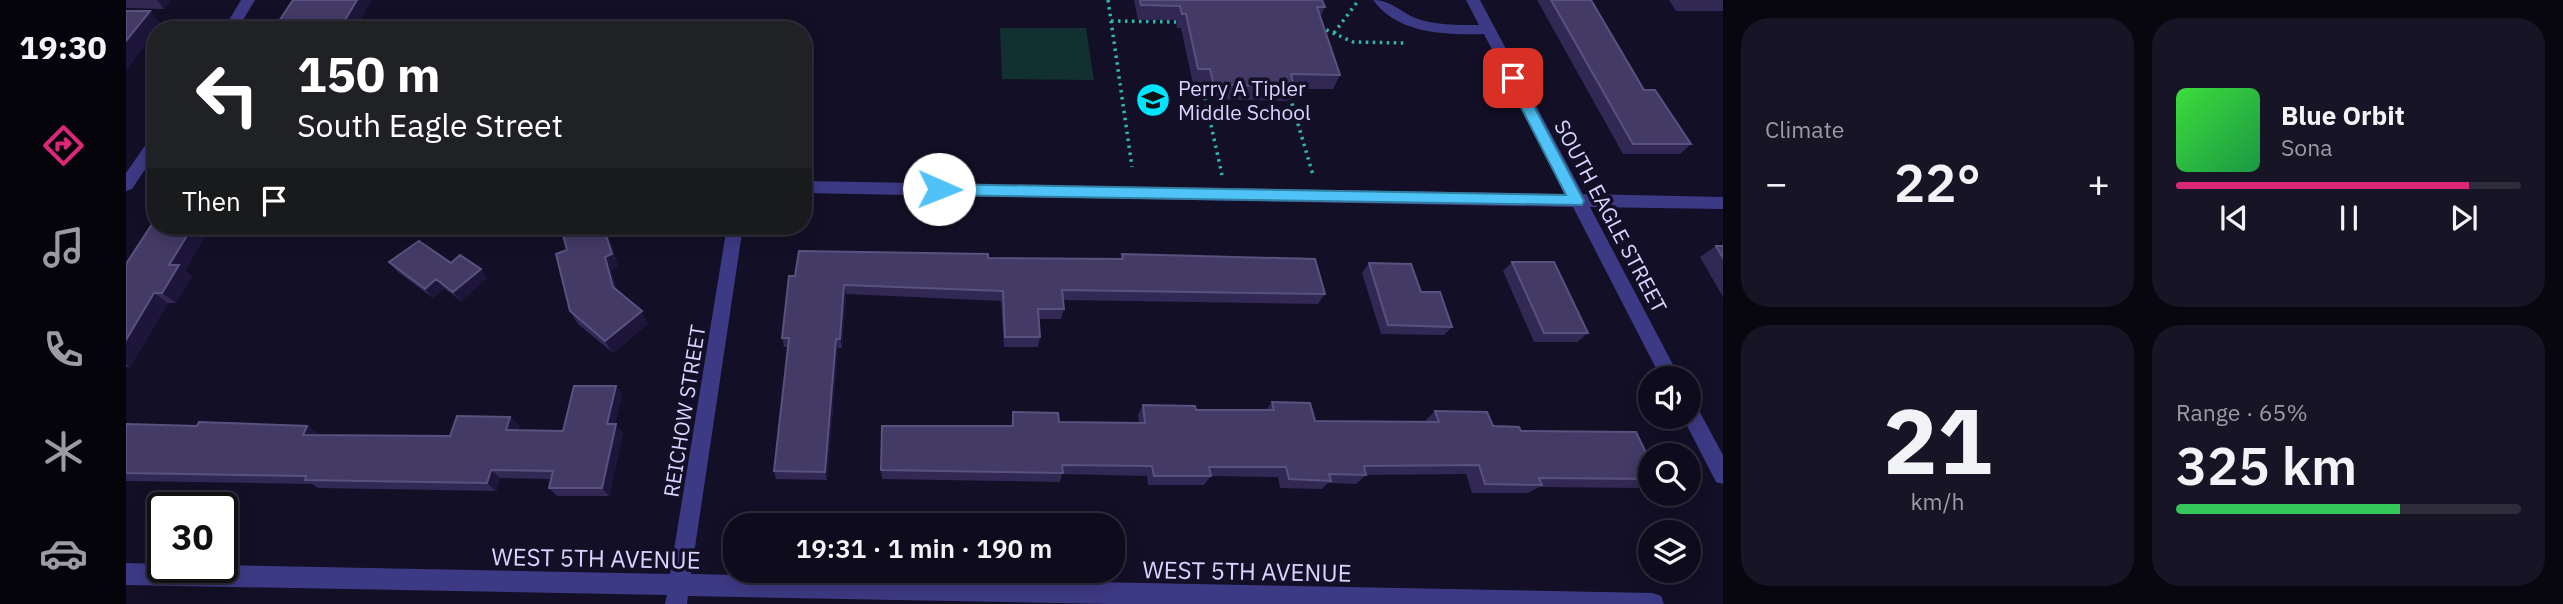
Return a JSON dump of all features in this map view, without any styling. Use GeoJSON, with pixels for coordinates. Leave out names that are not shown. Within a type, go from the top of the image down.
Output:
{"type":"FeatureCollection","features":[{"type":"Feature","properties":{"kind":"street"},"geometry":{"type":"LineString","coordinates":[[235,21],[248,0]]}},
{"type":"Feature","properties":{"kind":"street"},"geometry":{"type":"LineString","coordinates":[[1380,0],[1399,16],[1435,28],[1488,29]]}},
{"type":"Feature","properties":{"kind":"street","name":"SOUTH EAGLE STREET"},"geometry":{"type":"LineString","coordinates":[[1473,0],[1665,366]]}},
{"type":"Feature","properties":{"kind":"street"},"geometry":{"type":"LineString","coordinates":[[126,185],[147,154]]}},
{"type":"Feature","properties":{"kind":"street"},"geometry":{"type":"LineString","coordinates":[[812,187],[1723,202]]}},
{"type":"Feature","properties":{"kind":"street","name":"REICHOW STREET"},"geometry":{"type":"LineString","coordinates":[[678,595],[734,235]]}},
{"type":"Feature","properties":{"kind":"street"},"geometry":{"type":"LineString","coordinates":[[1699,429],[1723,475]]}},
{"type":"Feature","properties":{"kind":"street","name":"WEST 5TH AVENUE"},"geometry":{"type":"LineString","coordinates":[[126,574],[678,595],[1653,604]]}},
{"type":"Feature","properties":{"kind":"path"},"geometry":{"type":"LineString","coordinates":[[1108,0],[1132,167]]}},
{"type":"Feature","properties":{"kind":"path"},"geometry":{"type":"LineString","coordinates":[[1334,33],[1359,0]]}},
{"type":"Feature","properties":{"kind":"path"},"geometry":{"type":"LineString","coordinates":[[1111,21],[1176,22]]}},
{"type":"Feature","properties":{"kind":"path"},"geometry":{"type":"LineString","coordinates":[[1310,22],[1353,42],[1415,43]]}},
{"type":"Feature","properties":{"kind":"path"},"geometry":{"type":"LineString","coordinates":[[1202,84],[1226,194]]}},
{"type":"Feature","properties":{"kind":"path"},"geometry":{"type":"LineString","coordinates":[[1288,89],[1319,196]]}},
{"type":"Feature","properties":{"kind":"green space"},"geometry":{"type":"Polygon","coordinates":[[[1000,28],[1086,28],[1094,80],[1002,79],[1000,28]]]}},
{"type":"Feature","properties":{"kind":"building"},"geometry":{"type":"Polygon","coordinates":[[[293,0],[357,0],[344,21],[279,21],[293,0]]]}},
{"type":"Feature","properties":{"kind":"building"},"geometry":{"type":"Polygon","coordinates":[[[1140,0],[1322,0],[1325,7],[1317,7],[1340,75],[1291,74],[1294,86],[1214,85],[1210,69],[1198,69],[1186,14],[1182,14],[1180,6],[1141,5],[1140,0]]]}},
{"type":"Feature","properties":{"kind":"building"},"geometry":{"type":"Polygon","coordinates":[[[1551,0],[1591,0],[1644,90],[1655,90],[1691,144],[1633,144],[1551,0]]]}},
{"type":"Feature","properties":{"kind":"building"},"geometry":{"type":"Polygon","coordinates":[[[126,11],[150,11],[126,41],[126,11]]]}},
{"type":"Feature","properties":{"kind":"building"},"geometry":{"type":"Polygon","coordinates":[[[147,232],[147,235],[187,235],[169,265],[179,265],[162,293],[154,293],[126,340],[126,264],[147,232]]]}},
{"type":"Feature","properties":{"kind":"building"},"geometry":{"type":"Polygon","coordinates":[[[563,235],[606,235],[612,254],[605,257],[613,287],[642,311],[605,341],[570,311],[556,254],[567,250],[563,235]]]}},
{"type":"Feature","properties":{"kind":"building"},"geometry":{"type":"Polygon","coordinates":[[[419,241],[451,263],[460,255],[481,269],[453,292],[436,279],[425,289],[389,262],[419,241]]]}},
{"type":"Feature","properties":{"kind":"building"},"geometry":{"type":"Polygon","coordinates":[[[1716,246],[1723,246],[1723,258],[1716,246]]]}},
{"type":"Feature","properties":{"kind":"building"},"geometry":{"type":"Polygon","coordinates":[[[799,251],[988,254],[988,258],[1123,259],[1122,254],[1315,259],[1325,294],[1062,290],[1064,309],[1038,309],[1040,337],[1005,337],[1003,291],[844,285],[840,339],[836,339],[825,472],[774,471],[789,338],[782,338],[789,276],[795,276],[799,251]]]}},
{"type":"Feature","properties":{"kind":"building"},"geometry":{"type":"Polygon","coordinates":[[[1512,262],[1554,262],[1588,333],[1544,333],[1512,262]]]}},
{"type":"Feature","properties":{"kind":"building"},"geometry":{"type":"Polygon","coordinates":[[[1369,263],[1411,264],[1421,292],[1440,292],[1452,327],[1388,325],[1369,263]]]}},
{"type":"Feature","properties":{"kind":"building"},"geometry":{"type":"Polygon","coordinates":[[[574,386],[616,386],[607,424],[616,424],[602,488],[549,488],[553,471],[491,470],[487,483],[126,473],[126,424],[197,426],[199,422],[307,426],[303,435],[450,436],[457,416],[510,417],[506,430],[563,431],[574,386]]]}},
{"type":"Feature","properties":{"kind":"building"},"geometry":{"type":"Polygon","coordinates":[[[1272,402],[1310,403],[1315,421],[1439,422],[1435,411],[1487,412],[1493,426],[1519,427],[1521,431],[1636,432],[1641,443],[1638,443],[1638,479],[1539,478],[1542,485],[1485,484],[1479,465],[1364,466],[1366,475],[1329,474],[1331,481],[1289,479],[1286,467],[1209,467],[1211,476],[1154,476],[1152,466],[1062,465],[1063,473],[881,470],[882,426],[1013,426],[1013,412],[1058,413],[1059,422],[1145,423],[1143,405],[1195,406],[1196,410],[1274,410],[1272,402]]]}},
{"type":"Feature","properties":{"kind":"place","name":"Perry A Tipler Middle School"},"geometry":{"type":"Point","coordinates":[1153,100]}},
{"type":"Feature","properties":{"kind":"route"},"geometry":{"type":"LineString","coordinates":[[939,189],[1577,201],[1513,78]]}}]}
